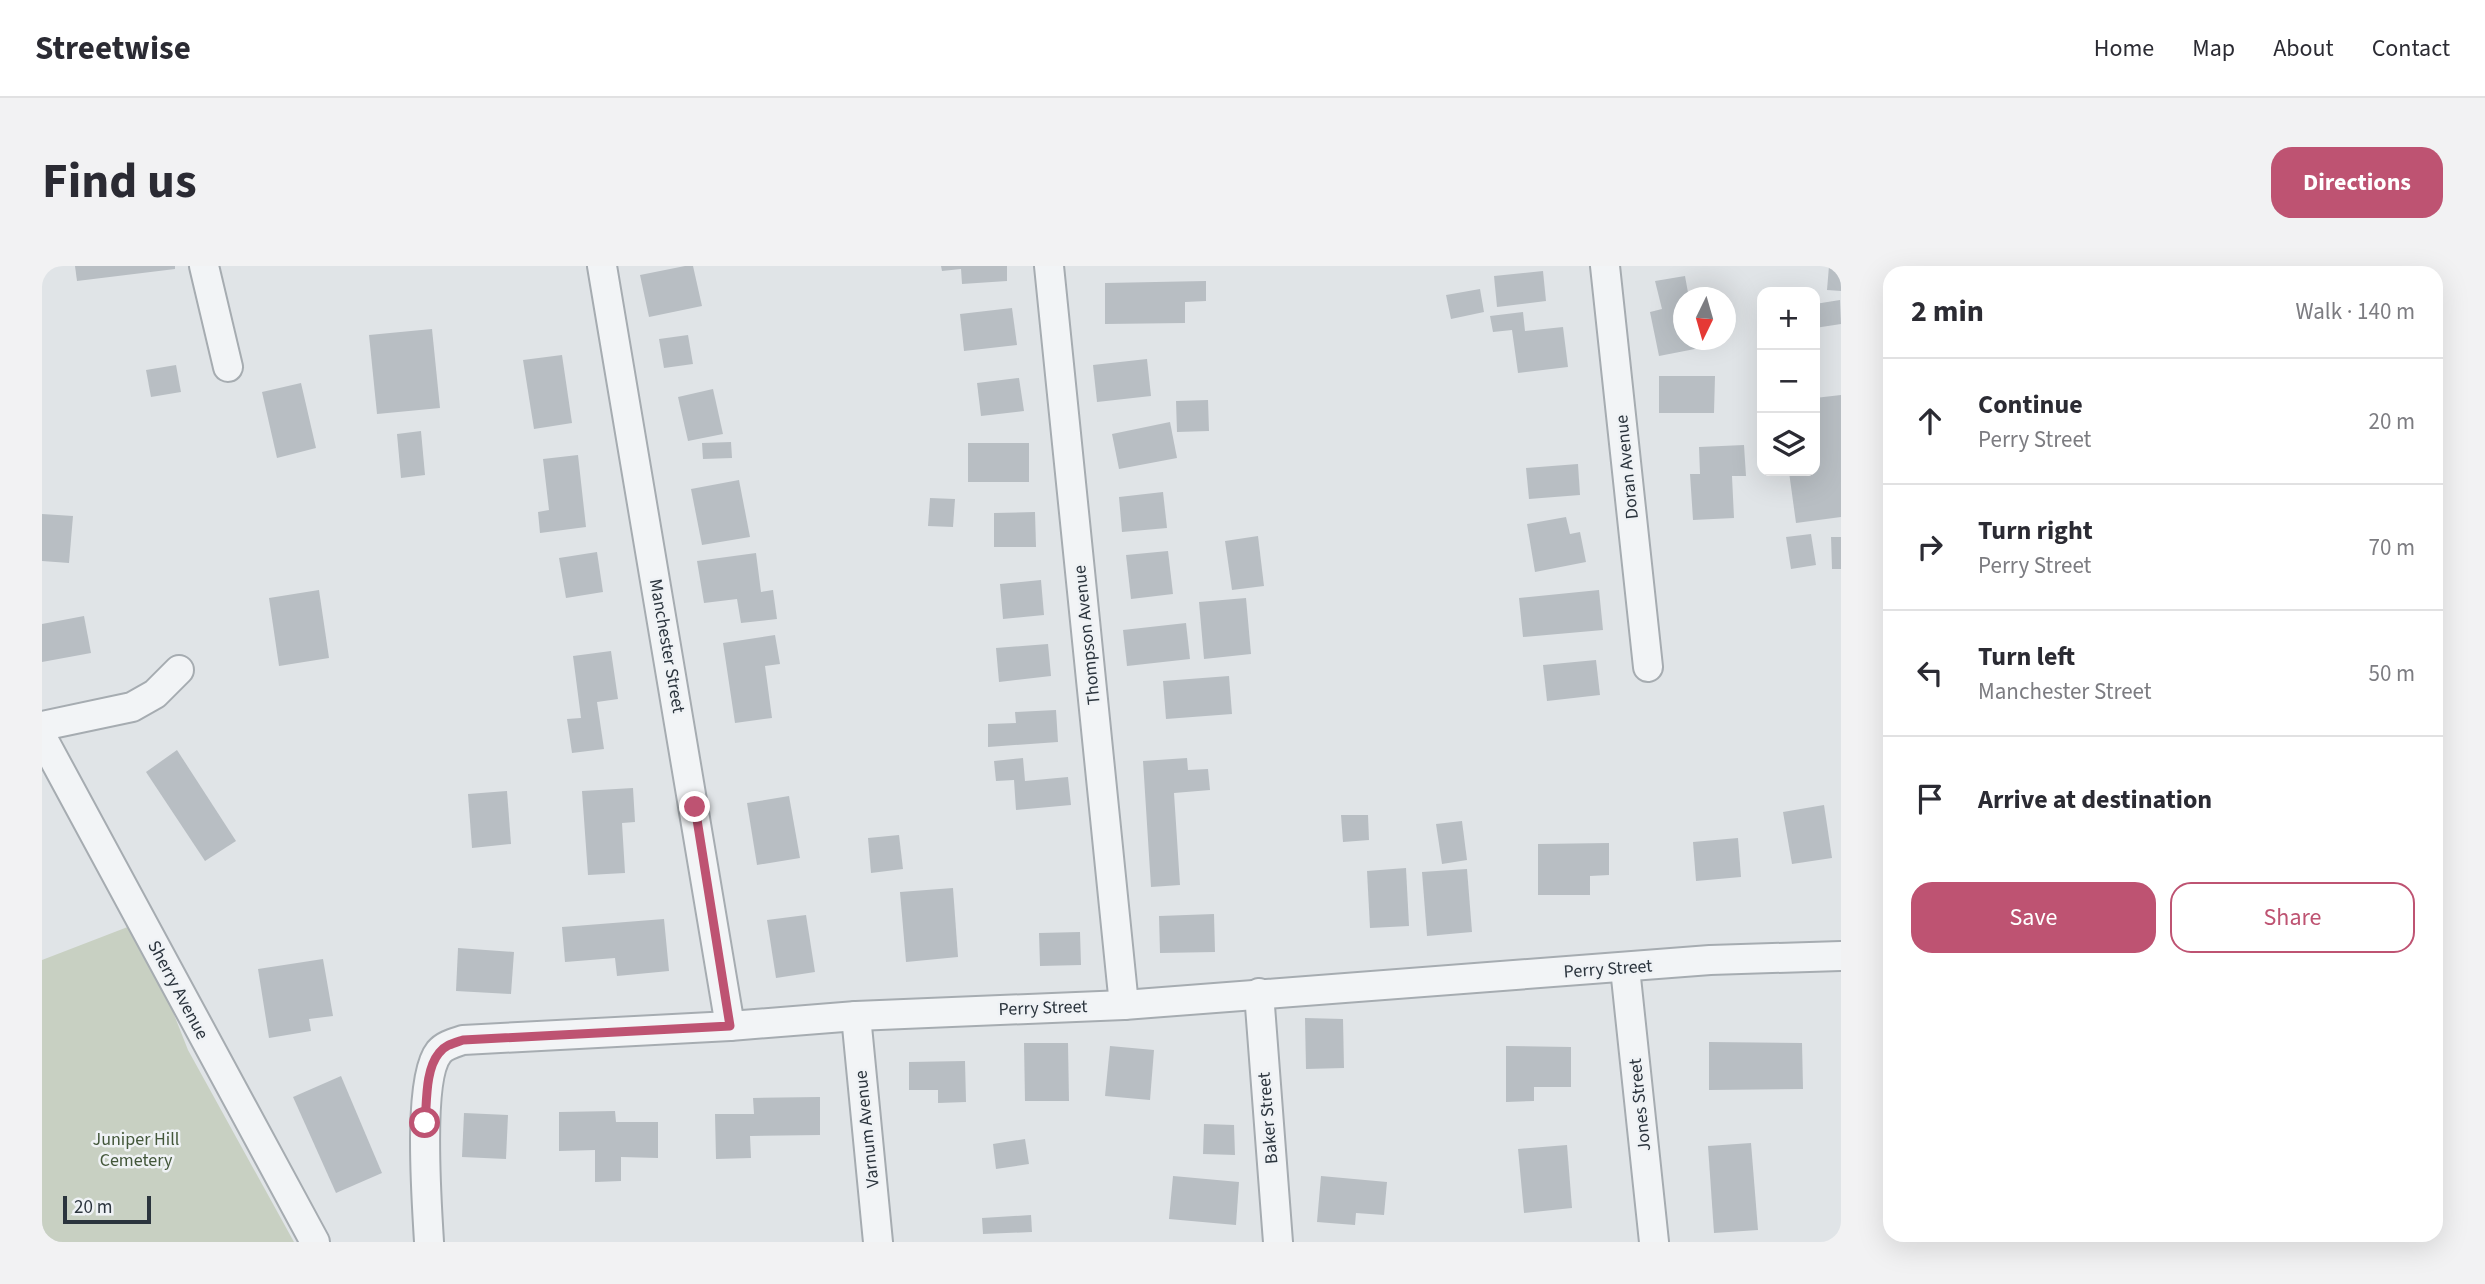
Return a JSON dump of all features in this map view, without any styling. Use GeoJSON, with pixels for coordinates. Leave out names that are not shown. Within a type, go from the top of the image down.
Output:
{"type":"FeatureCollection","features":[{"type":"Feature","properties":{"kind":"street"},"geometry":{"type":"LineString","coordinates":[[204,266],[229,367]]}},
{"type":"Feature","properties":{"kind":"street","name":"Manchester Street"},"geometry":{"type":"LineString","coordinates":[[601,266],[730,1026]]}},
{"type":"Feature","properties":{"kind":"street","name":"Thompson Avenue"},"geometry":{"type":"LineString","coordinates":[[1049,266],[1124,1005]]}},
{"type":"Feature","properties":{"kind":"street","name":"Doran Avenue"},"geometry":{"type":"LineString","coordinates":[[1605,266],[1648,667]]}},
{"type":"Feature","properties":{"kind":"street"},"geometry":{"type":"LineString","coordinates":[[42,726],[132,707],[155,694],[179,670]]}},
{"type":"Feature","properties":{"kind":"street","name":"Sherry Avenue"},"geometry":{"type":"LineString","coordinates":[[42,737],[315,1242]]}},
{"type":"Feature","properties":{"kind":"street","name":"Perry Street"},"geometry":{"type":"LineString","coordinates":[[429,1242],[425,1123],[429,1076],[437,1054],[446,1046],[463,1040],[730,1026],[856,1016],[1124,1005],[1710,960],[1841,956]]}},
{"type":"Feature","properties":{"kind":"street","name":"Jones Street"},"geometry":{"type":"LineString","coordinates":[[1625,968],[1654,1242]]}},
{"type":"Feature","properties":{"kind":"street","name":"Baker Street"},"geometry":{"type":"LineString","coordinates":[[1259,993],[1278,1242]]}},
{"type":"Feature","properties":{"kind":"street","name":"Varnum Avenue"},"geometry":{"type":"LineString","coordinates":[[856,1016],[878,1242]]}},
{"type":"Feature","properties":{"kind":"green space","name":"Juniper Hill Cemetery"},"geometry":{"type":"Polygon","coordinates":[[[138,923],[188,1050],[294,1242],[42,1242],[42,960],[138,923]]]}},
{"type":"Feature","properties":{"kind":"building"},"geometry":{"type":"Polygon","coordinates":[[[75,266],[175,266],[175,269],[77,281],[75,266]]]}},
{"type":"Feature","properties":{"kind":"building"},"geometry":{"type":"Polygon","coordinates":[[[693,266],[702,306],[649,317],[640,275],[693,266]]]}},
{"type":"Feature","properties":{"kind":"building"},"geometry":{"type":"Polygon","coordinates":[[[941,266],[1007,266],[1007,281],[962,284],[961,269],[942,271],[941,266]]]}},
{"type":"Feature","properties":{"kind":"building"},"geometry":{"type":"Polygon","coordinates":[[[1829,266],[1841,266],[1841,291],[1827,290],[1829,266]]]}},
{"type":"Feature","properties":{"kind":"building"},"geometry":{"type":"Polygon","coordinates":[[[1543,271],[1546,301],[1497,307],[1494,276],[1543,271]]]}},
{"type":"Feature","properties":{"kind":"building"},"geometry":{"type":"Polygon","coordinates":[[[1685,276],[1687,287],[1673,287],[1673,350],[1690,350],[1659,356],[1650,312],[1662,309],[1655,281],[1685,276]]]}},
{"type":"Feature","properties":{"kind":"building"},"geometry":{"type":"Polygon","coordinates":[[[1206,281],[1206,301],[1185,302],[1185,323],[1105,324],[1105,283],[1206,281]]]}},
{"type":"Feature","properties":{"kind":"building"},"geometry":{"type":"Polygon","coordinates":[[[1480,289],[1484,312],[1451,319],[1446,295],[1480,289]]]}},
{"type":"Feature","properties":{"kind":"building"},"geometry":{"type":"Polygon","coordinates":[[[1840,300],[1841,324],[1820,327],[1820,303],[1840,300]]]}},
{"type":"Feature","properties":{"kind":"building"},"geometry":{"type":"Polygon","coordinates":[[[1012,308],[1017,345],[964,351],[960,314],[1012,308]]]}},
{"type":"Feature","properties":{"kind":"building"},"geometry":{"type":"Polygon","coordinates":[[[1523,312],[1525,331],[1563,327],[1568,367],[1518,373],[1512,330],[1493,332],[1490,316],[1523,312]]]}},
{"type":"Feature","properties":{"kind":"building"},"geometry":{"type":"Polygon","coordinates":[[[432,329],[440,408],[377,414],[369,335],[432,329]]]}},
{"type":"Feature","properties":{"kind":"building"},"geometry":{"type":"Polygon","coordinates":[[[688,335],[693,364],[664,368],[659,339],[688,335]]]}},
{"type":"Feature","properties":{"kind":"building"},"geometry":{"type":"Polygon","coordinates":[[[562,355],[572,423],[534,429],[523,360],[562,355]]]}},
{"type":"Feature","properties":{"kind":"building"},"geometry":{"type":"Polygon","coordinates":[[[1147,359],[1151,396],[1097,402],[1093,365],[1147,359]]]}},
{"type":"Feature","properties":{"kind":"building"},"geometry":{"type":"Polygon","coordinates":[[[176,365],[181,392],[151,397],[146,370],[176,365]]]}},
{"type":"Feature","properties":{"kind":"building"},"geometry":{"type":"Polygon","coordinates":[[[1659,376],[1715,376],[1714,413],[1659,413],[1659,376]]]}},
{"type":"Feature","properties":{"kind":"building"},"geometry":{"type":"Polygon","coordinates":[[[1019,378],[1024,411],[981,416],[977,383],[1019,378]]]}},
{"type":"Feature","properties":{"kind":"building"},"geometry":{"type":"Polygon","coordinates":[[[301,383],[316,448],[277,458],[262,392],[301,383]]]}},
{"type":"Feature","properties":{"kind":"building"},"geometry":{"type":"Polygon","coordinates":[[[713,389],[723,434],[688,441],[678,397],[713,389]]]}},
{"type":"Feature","properties":{"kind":"building"},"geometry":{"type":"Polygon","coordinates":[[[1841,395],[1841,517],[1796,523],[1790,476],[1820,476],[1820,397],[1841,395]]]}},
{"type":"Feature","properties":{"kind":"building"},"geometry":{"type":"Polygon","coordinates":[[[1208,400],[1209,431],[1177,432],[1176,401],[1208,400]]]}},
{"type":"Feature","properties":{"kind":"building"},"geometry":{"type":"Polygon","coordinates":[[[1170,422],[1177,458],[1119,469],[1112,434],[1170,422]]]}},
{"type":"Feature","properties":{"kind":"building"},"geometry":{"type":"Polygon","coordinates":[[[421,431],[425,475],[401,478],[397,434],[421,431]]]}},
{"type":"Feature","properties":{"kind":"building"},"geometry":{"type":"Polygon","coordinates":[[[731,442],[732,458],[703,459],[702,443],[731,442]]]}},
{"type":"Feature","properties":{"kind":"building"},"geometry":{"type":"Polygon","coordinates":[[[968,443],[1029,443],[1029,482],[968,482],[968,443]]]}},
{"type":"Feature","properties":{"kind":"building"},"geometry":{"type":"Polygon","coordinates":[[[1744,445],[1746,476],[1732,476],[1734,518],[1693,520],[1690,474],[1700,474],[1699,447],[1744,445]]]}},
{"type":"Feature","properties":{"kind":"building"},"geometry":{"type":"Polygon","coordinates":[[[578,455],[586,527],[540,533],[538,512],[549,510],[543,459],[578,455]]]}},
{"type":"Feature","properties":{"kind":"building"},"geometry":{"type":"Polygon","coordinates":[[[1578,464],[1580,495],[1529,499],[1526,468],[1578,464]]]}},
{"type":"Feature","properties":{"kind":"building"},"geometry":{"type":"Polygon","coordinates":[[[739,480],[750,537],[702,545],[691,489],[739,480]]]}},
{"type":"Feature","properties":{"kind":"building"},"geometry":{"type":"Polygon","coordinates":[[[1163,492],[1167,528],[1122,532],[1119,497],[1163,492]]]}},
{"type":"Feature","properties":{"kind":"building"},"geometry":{"type":"Polygon","coordinates":[[[930,498],[955,499],[953,527],[928,526],[930,498]]]}},
{"type":"Feature","properties":{"kind":"building"},"geometry":{"type":"Polygon","coordinates":[[[1035,512],[1036,547],[994,547],[994,513],[1035,512]]]}},
{"type":"Feature","properties":{"kind":"building"},"geometry":{"type":"Polygon","coordinates":[[[42,514],[73,516],[69,563],[42,561],[42,514]]]}},
{"type":"Feature","properties":{"kind":"building"},"geometry":{"type":"Polygon","coordinates":[[[1566,517],[1570,534],[1580,532],[1586,562],[1535,572],[1527,524],[1566,517]]]}},
{"type":"Feature","properties":{"kind":"building"},"geometry":{"type":"Polygon","coordinates":[[[1811,534],[1816,565],[1791,569],[1786,537],[1811,534]]]}},
{"type":"Feature","properties":{"kind":"building"},"geometry":{"type":"Polygon","coordinates":[[[1258,536],[1264,586],[1232,590],[1225,541],[1258,536]]]}},
{"type":"Feature","properties":{"kind":"building"},"geometry":{"type":"Polygon","coordinates":[[[1831,537],[1841,537],[1841,569],[1832,569],[1831,537]]]}},
{"type":"Feature","properties":{"kind":"building"},"geometry":{"type":"Polygon","coordinates":[[[1168,551],[1173,594],[1131,599],[1126,555],[1168,551]]]}},
{"type":"Feature","properties":{"kind":"building"},"geometry":{"type":"Polygon","coordinates":[[[597,552],[603,592],[566,598],[559,558],[597,552]]]}},
{"type":"Feature","properties":{"kind":"building"},"geometry":{"type":"Polygon","coordinates":[[[756,553],[761,592],[773,590],[777,619],[741,623],[737,599],[704,603],[697,561],[756,553]]]}},
{"type":"Feature","properties":{"kind":"building"},"geometry":{"type":"Polygon","coordinates":[[[1041,580],[1044,615],[1003,619],[1000,584],[1041,580]]]}},
{"type":"Feature","properties":{"kind":"building"},"geometry":{"type":"Polygon","coordinates":[[[319,590],[329,658],[279,666],[269,598],[319,590]]]}},
{"type":"Feature","properties":{"kind":"building"},"geometry":{"type":"Polygon","coordinates":[[[1599,590],[1603,630],[1523,637],[1519,598],[1599,590]]]}},
{"type":"Feature","properties":{"kind":"building"},"geometry":{"type":"Polygon","coordinates":[[[1246,598],[1251,654],[1204,659],[1199,602],[1246,598]]]}},
{"type":"Feature","properties":{"kind":"building"},"geometry":{"type":"Polygon","coordinates":[[[84,616],[91,653],[42,662],[42,624],[84,616]]]}},
{"type":"Feature","properties":{"kind":"building"},"geometry":{"type":"Polygon","coordinates":[[[1186,623],[1190,659],[1127,666],[1123,630],[1186,623]]]}},
{"type":"Feature","properties":{"kind":"building"},"geometry":{"type":"Polygon","coordinates":[[[775,635],[780,664],[765,666],[772,718],[735,723],[723,643],[775,635]]]}},
{"type":"Feature","properties":{"kind":"building"},"geometry":{"type":"Polygon","coordinates":[[[1048,644],[1051,676],[999,682],[996,648],[1048,644]]]}},
{"type":"Feature","properties":{"kind":"building"},"geometry":{"type":"Polygon","coordinates":[[[611,651],[618,699],[597,702],[604,749],[572,753],[567,719],[581,718],[573,656],[611,651]]]}},
{"type":"Feature","properties":{"kind":"building"},"geometry":{"type":"Polygon","coordinates":[[[1596,660],[1600,695],[1547,701],[1543,665],[1596,660]]]}},
{"type":"Feature","properties":{"kind":"building"},"geometry":{"type":"Polygon","coordinates":[[[1229,676],[1232,714],[1166,719],[1163,681],[1229,676]]]}},
{"type":"Feature","properties":{"kind":"building"},"geometry":{"type":"Polygon","coordinates":[[[1056,710],[1058,742],[988,747],[988,724],[1016,723],[1015,712],[1056,710]]]}},
{"type":"Feature","properties":{"kind":"building"},"geometry":{"type":"Polygon","coordinates":[[[177,750],[236,841],[205,861],[146,772],[177,750]]]}},
{"type":"Feature","properties":{"kind":"building"},"geometry":{"type":"Polygon","coordinates":[[[1023,758],[1025,781],[1068,777],[1071,805],[1016,810],[1014,780],[996,781],[994,761],[1023,758]]]}},
{"type":"Feature","properties":{"kind":"building"},"geometry":{"type":"Polygon","coordinates":[[[1187,758],[1188,770],[1208,769],[1210,790],[1174,793],[1180,885],[1151,887],[1143,761],[1187,758]]]}},
{"type":"Feature","properties":{"kind":"building"},"geometry":{"type":"Polygon","coordinates":[[[633,788],[635,822],[622,823],[625,873],[588,875],[582,791],[633,788]]]}},
{"type":"Feature","properties":{"kind":"building"},"geometry":{"type":"Polygon","coordinates":[[[507,791],[511,844],[472,848],[468,794],[507,791]]]}},
{"type":"Feature","properties":{"kind":"building"},"geometry":{"type":"Polygon","coordinates":[[[789,796],[800,858],[757,865],[747,803],[789,796]]]}},
{"type":"Feature","properties":{"kind":"building"},"geometry":{"type":"Polygon","coordinates":[[[1824,805],[1832,858],[1792,864],[1783,812],[1824,805]]]}},
{"type":"Feature","properties":{"kind":"building"},"geometry":{"type":"Polygon","coordinates":[[[1341,815],[1368,815],[1369,840],[1343,842],[1341,815]]]}},
{"type":"Feature","properties":{"kind":"building"},"geometry":{"type":"Polygon","coordinates":[[[1462,821],[1467,860],[1442,864],[1436,824],[1462,821]]]}},
{"type":"Feature","properties":{"kind":"building"},"geometry":{"type":"Polygon","coordinates":[[[899,835],[903,869],[871,873],[868,838],[899,835]]]}},
{"type":"Feature","properties":{"kind":"building"},"geometry":{"type":"Polygon","coordinates":[[[1738,838],[1741,877],[1696,881],[1693,842],[1738,838]]]}},
{"type":"Feature","properties":{"kind":"building"},"geometry":{"type":"Polygon","coordinates":[[[1609,843],[1609,875],[1590,876],[1590,895],[1538,895],[1538,844],[1609,843]]]}},
{"type":"Feature","properties":{"kind":"building"},"geometry":{"type":"Polygon","coordinates":[[[1406,868],[1409,926],[1370,928],[1367,871],[1406,868]]]}},
{"type":"Feature","properties":{"kind":"building"},"geometry":{"type":"Polygon","coordinates":[[[1467,869],[1472,932],[1427,936],[1422,872],[1467,869]]]}},
{"type":"Feature","properties":{"kind":"building"},"geometry":{"type":"Polygon","coordinates":[[[953,888],[958,957],[906,962],[900,892],[953,888]]]}},
{"type":"Feature","properties":{"kind":"building"},"geometry":{"type":"Polygon","coordinates":[[[1214,914],[1215,952],[1160,953],[1159,916],[1214,914]]]}},
{"type":"Feature","properties":{"kind":"building"},"geometry":{"type":"Polygon","coordinates":[[[806,915],[815,972],[776,978],[767,920],[806,915]]]}},
{"type":"Feature","properties":{"kind":"building"},"geometry":{"type":"Polygon","coordinates":[[[664,919],[669,971],[617,976],[615,958],[565,962],[562,927],[664,919]]]}},
{"type":"Feature","properties":{"kind":"building"},"geometry":{"type":"Polygon","coordinates":[[[1080,932],[1081,965],[1040,966],[1039,933],[1080,932]]]}},
{"type":"Feature","properties":{"kind":"building"},"geometry":{"type":"Polygon","coordinates":[[[458,948],[514,952],[511,994],[456,991],[458,948]]]}},
{"type":"Feature","properties":{"kind":"building"},"geometry":{"type":"Polygon","coordinates":[[[323,959],[333,1016],[309,1019],[311,1031],[269,1038],[258,969],[323,959]]]}},
{"type":"Feature","properties":{"kind":"building"},"geometry":{"type":"Polygon","coordinates":[[[1305,1018],[1343,1019],[1344,1068],[1306,1069],[1305,1018]]]}},
{"type":"Feature","properties":{"kind":"building"},"geometry":{"type":"Polygon","coordinates":[[[1709,1042],[1802,1043],[1803,1089],[1709,1090],[1709,1042]]]}},
{"type":"Feature","properties":{"kind":"building"},"geometry":{"type":"Polygon","coordinates":[[[1024,1043],[1068,1043],[1069,1101],[1025,1101],[1024,1043]]]}},
{"type":"Feature","properties":{"kind":"building"},"geometry":{"type":"Polygon","coordinates":[[[1110,1046],[1154,1050],[1150,1100],[1105,1096],[1110,1046]]]}},
{"type":"Feature","properties":{"kind":"building"},"geometry":{"type":"Polygon","coordinates":[[[1506,1046],[1571,1047],[1571,1087],[1534,1087],[1534,1101],[1506,1102],[1506,1046]]]}},
{"type":"Feature","properties":{"kind":"building"},"geometry":{"type":"Polygon","coordinates":[[[965,1061],[966,1102],[938,1103],[938,1090],[909,1090],[909,1062],[965,1061]]]}},
{"type":"Feature","properties":{"kind":"building"},"geometry":{"type":"Polygon","coordinates":[[[341,1076],[382,1173],[336,1193],[293,1097],[341,1076]]]}},
{"type":"Feature","properties":{"kind":"building"},"geometry":{"type":"Polygon","coordinates":[[[820,1097],[820,1135],[750,1136],[751,1158],[716,1159],[715,1114],[754,1114],[753,1098],[820,1097]]]}},
{"type":"Feature","properties":{"kind":"building"},"geometry":{"type":"Polygon","coordinates":[[[615,1111],[616,1122],[658,1122],[658,1158],[621,1157],[621,1181],[595,1182],[595,1150],[559,1151],[559,1112],[615,1111]]]}},
{"type":"Feature","properties":{"kind":"building"},"geometry":{"type":"Polygon","coordinates":[[[464,1113],[508,1115],[506,1159],[462,1157],[464,1113]]]}},
{"type":"Feature","properties":{"kind":"building"},"geometry":{"type":"Polygon","coordinates":[[[1204,1124],[1234,1125],[1235,1155],[1203,1154],[1204,1124]]]}},
{"type":"Feature","properties":{"kind":"building"},"geometry":{"type":"Polygon","coordinates":[[[1025,1139],[1029,1164],[996,1169],[993,1144],[1025,1139]]]}},
{"type":"Feature","properties":{"kind":"building"},"geometry":{"type":"Polygon","coordinates":[[[1751,1143],[1758,1230],[1714,1233],[1708,1146],[1751,1143]]]}},
{"type":"Feature","properties":{"kind":"building"},"geometry":{"type":"Polygon","coordinates":[[[1567,1145],[1572,1208],[1524,1213],[1518,1149],[1567,1145]]]}},
{"type":"Feature","properties":{"kind":"building"},"geometry":{"type":"Polygon","coordinates":[[[1173,1176],[1239,1182],[1236,1225],[1169,1219],[1173,1176]]]}},
{"type":"Feature","properties":{"kind":"building"},"geometry":{"type":"Polygon","coordinates":[[[1321,1176],[1387,1182],[1384,1215],[1356,1213],[1355,1225],[1317,1222],[1321,1176]]]}},
{"type":"Feature","properties":{"kind":"building"},"geometry":{"type":"Polygon","coordinates":[[[1031,1215],[1032,1232],[983,1234],[982,1218],[1031,1215]]]}},
{"type":"Feature","properties":{"kind":"route"},"geometry":{"type":"LineString","coordinates":[[425,1123],[429,1076],[437,1054],[446,1046],[463,1040],[730,1026],[695,807]]}}]}
